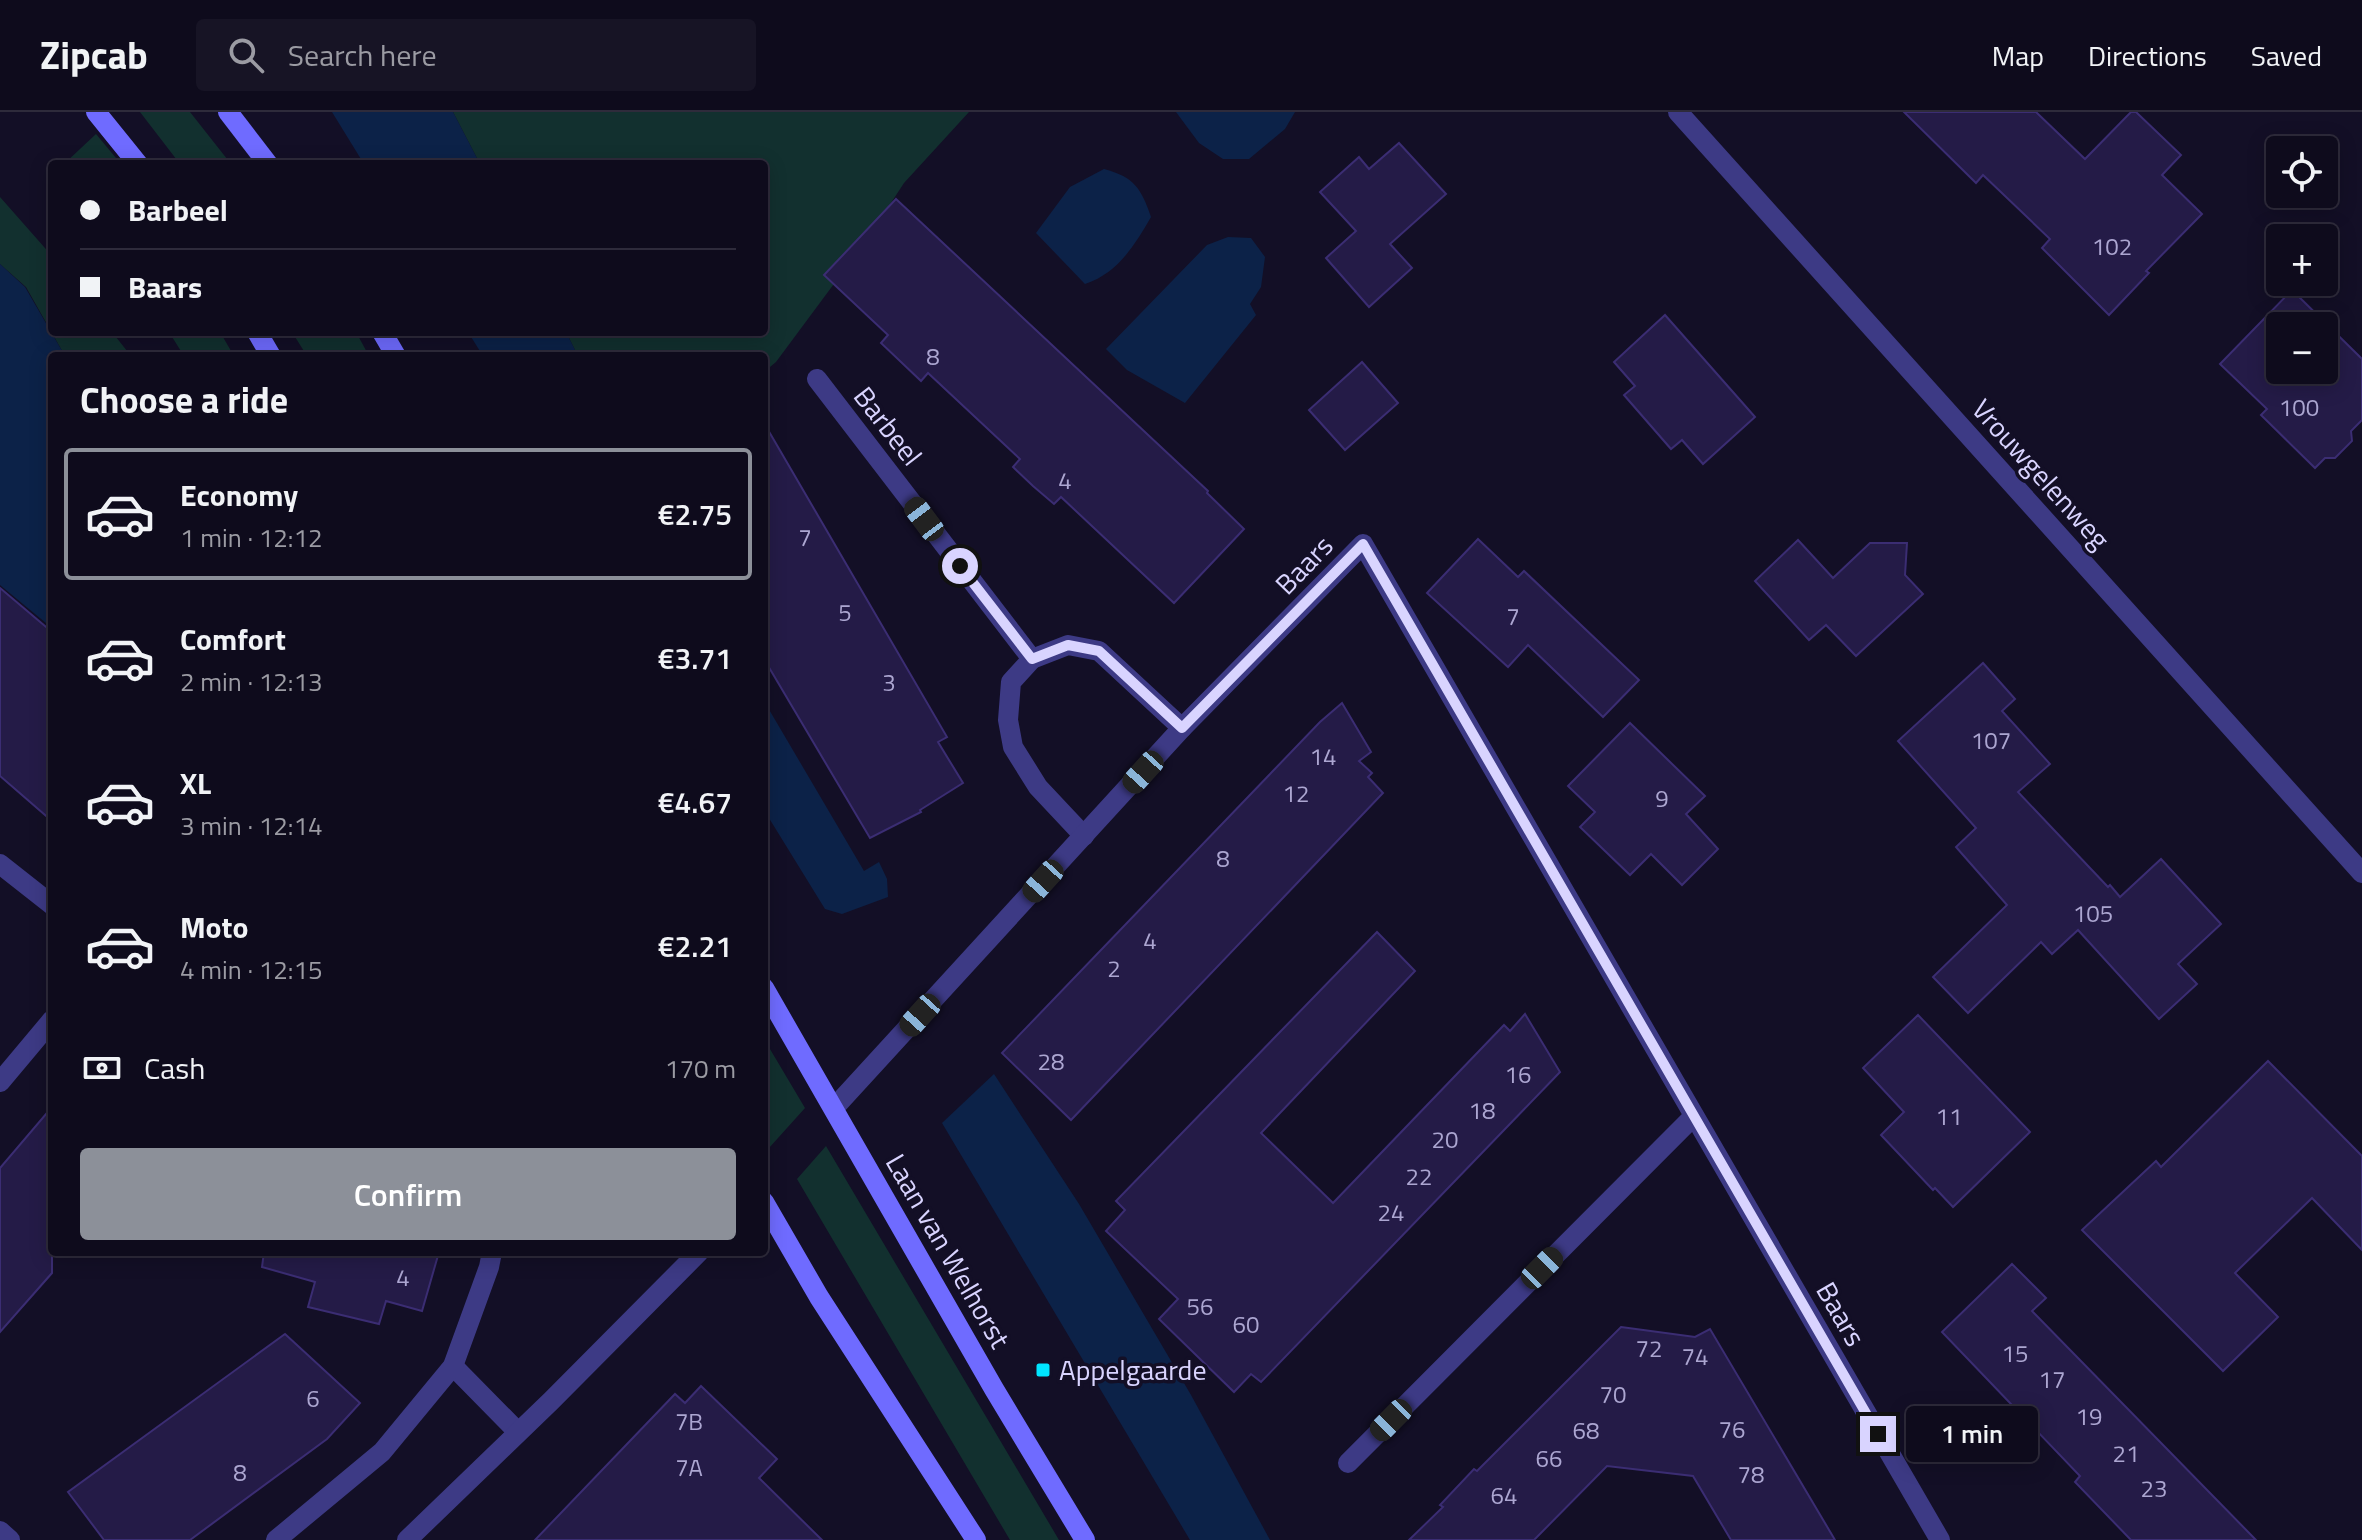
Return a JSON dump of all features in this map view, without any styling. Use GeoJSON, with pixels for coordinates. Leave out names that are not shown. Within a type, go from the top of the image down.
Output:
{"type":"FeatureCollection","features":[{"type":"Feature","properties":{"kind":"main road"},"geometry":{"type":"LineString","coordinates":[[96,112],[135,160]]}},
{"type":"Feature","properties":{"kind":"main road"},"geometry":{"type":"LineString","coordinates":[[228,112],[265,160]]}},
{"type":"Feature","properties":{"kind":"main road","name":"Laan van Welhorst"},"geometry":{"type":"LineString","coordinates":[[768,995],[994,1389],[1085,1540]]}},
{"type":"Feature","properties":{"kind":"main road"},"geometry":{"type":"LineString","coordinates":[[768,1209],[819,1297],[976,1540]]}},
{"type":"Feature","properties":{"kind":"street","name":"Vrouwgelenweg"},"geometry":{"type":"LineString","coordinates":[[1678,112],[2362,873]]}},
{"type":"Feature","properties":{"kind":"street","name":"Barbeel"},"geometry":{"type":"LineString","coordinates":[[817,379],[1032,659]]}},
{"type":"Feature","properties":{"kind":"street","name":"Baars"},"geometry":{"type":"LineString","coordinates":[[834,1108],[1182,728],[1363,544],[1940,1540]]}},
{"type":"Feature","properties":{"kind":"street"},"geometry":{"type":"LineString","coordinates":[[1084,836],[1038,787],[1013,747],[1008,720],[1011,682],[1032,659],[1068,645],[1099,651],[1182,728]]}},
{"type":"Feature","properties":{"kind":"street"},"geometry":{"type":"LineString","coordinates":[[0,864],[48,902]]}},
{"type":"Feature","properties":{"kind":"street"},"geometry":{"type":"LineString","coordinates":[[0,1082],[48,1025]]}},
{"type":"Feature","properties":{"kind":"street"},"geometry":{"type":"LineString","coordinates":[[1348,1463],[1693,1117]]}},
{"type":"Feature","properties":{"kind":"street"},"geometry":{"type":"LineString","coordinates":[[276,1540],[382,1452],[453,1366],[491,1256]]}},
{"type":"Feature","properties":{"kind":"street"},"geometry":{"type":"LineString","coordinates":[[407,1540],[695,1256]]}},
{"type":"Feature","properties":{"kind":"street"},"geometry":{"type":"LineString","coordinates":[[453,1366],[518,1432]]}},
{"type":"Feature","properties":{"kind":"street"},"geometry":{"type":"LineString","coordinates":[[0,1531],[10,1540]]}},
{"type":"Feature","properties":{"kind":"green space"},"geometry":{"type":"Polygon","coordinates":[[[140,112],[190,112],[228,160],[177,160],[140,112]]]}},
{"type":"Feature","properties":{"kind":"green space"},"geometry":{"type":"Polygon","coordinates":[[[453,112],[969,112],[904,183],[868,238],[768,369],[768,352],[576,352],[568,336],[768,336],[768,160],[478,160],[453,112]]]}},
{"type":"Feature","properties":{"kind":"green space"},"geometry":{"type":"Polygon","coordinates":[[[96,134],[118,160],[68,160],[96,134]]]}},
{"type":"Feature","properties":{"kind":"green space"},"geometry":{"type":"Polygon","coordinates":[[[0,197],[48,251],[48,326],[26,287],[0,264],[0,197]]]}},
{"type":"Feature","properties":{"kind":"green space"},"geometry":{"type":"Polygon","coordinates":[[[54,336],[115,336],[128,352],[63,352],[54,336]]]}},
{"type":"Feature","properties":{"kind":"green space"},"geometry":{"type":"Polygon","coordinates":[[[172,336],[222,336],[232,352],[182,352],[172,336]]]}},
{"type":"Feature","properties":{"kind":"green space"},"geometry":{"type":"Polygon","coordinates":[[[294,336],[358,336],[367,352],[304,352],[294,336]]]}},
{"type":"Feature","properties":{"kind":"green space"},"geometry":{"type":"Polygon","coordinates":[[[768,1046],[805,1108],[768,1146],[768,1046]]]}},
{"type":"Feature","properties":{"kind":"green space"},"geometry":{"type":"Polygon","coordinates":[[[826,1146],[1059,1540],[1010,1540],[797,1179],[826,1146]]]}},
{"type":"Feature","properties":{"kind":"water"},"geometry":{"type":"Polygon","coordinates":[[[332,112],[453,112],[478,160],[362,160],[332,112]]]}},
{"type":"Feature","properties":{"kind":"water"},"geometry":{"type":"Polygon","coordinates":[[[1176,112],[1295,112],[1285,129],[1249,159],[1223,159],[1199,143],[1176,112]]]}},
{"type":"Feature","properties":{"kind":"water"},"geometry":{"type":"Polygon","coordinates":[[[1104,169],[1123,176],[1135,185],[1151,217],[1116,266],[1085,284],[1036,233],[1070,187],[1104,169]]]}},
{"type":"Feature","properties":{"kind":"water"},"geometry":{"type":"Polygon","coordinates":[[[1228,237],[1251,238],[1265,257],[1261,287],[1250,304],[1256,315],[1185,403],[1127,370],[1106,349],[1207,245],[1228,237]]]}},
{"type":"Feature","properties":{"kind":"water"},"geometry":{"type":"Polygon","coordinates":[[[0,264],[25,287],[48,327],[48,336],[53,336],[63,352],[48,352],[48,625],[0,585],[0,264]]]}},
{"type":"Feature","properties":{"kind":"water"},"geometry":{"type":"Polygon","coordinates":[[[470,336],[568,336],[576,352],[480,352],[470,336]]]}},
{"type":"Feature","properties":{"kind":"water"},"geometry":{"type":"Polygon","coordinates":[[[768,708],[864,871],[879,862],[887,879],[888,897],[842,914],[825,909],[768,816],[768,708]]]}},
{"type":"Feature","properties":{"kind":"water"},"geometry":{"type":"Polygon","coordinates":[[[994,1074],[1079,1204],[1191,1395],[1270,1540],[1190,1540],[942,1123],[994,1074]]]}},
{"type":"Feature","properties":{"kind":"building"},"geometry":{"type":"Polygon","coordinates":[[[1904,112],[2036,112],[2085,159],[2131,112],[2136,112],[2181,155],[2162,175],[2202,214],[2146,271],[2149,273],[2109,315],[2042,248],[2050,239],[1983,175],[1976,183],[1904,112]]]}},
{"type":"Feature","properties":{"kind":"building"},"geometry":{"type":"Polygon","coordinates":[[[1399,143],[1446,194],[1390,244],[1412,268],[1369,307],[1326,258],[1356,231],[1320,192],[1359,157],[1369,169],[1399,143]]]}},
{"type":"Feature","properties":{"kind":"building"},"geometry":{"type":"Polygon","coordinates":[[[896,199],[1208,491],[1244,529],[1174,603],[1061,497],[1054,504],[1033,486],[1013,467],[1020,459],[928,373],[921,381],[881,343],[888,335],[824,275],[896,199]]]}},
{"type":"Feature","properties":{"kind":"building"},"geometry":{"type":"Polygon","coordinates":[[[2286,296],[2298,296],[2314,312],[2271,312],[2286,296]]]}},
{"type":"Feature","properties":{"kind":"building"},"geometry":{"type":"Polygon","coordinates":[[[1665,315],[1755,417],[1703,464],[1682,440],[1671,449],[1624,395],[1635,386],[1614,362],[1665,315]]]}},
{"type":"Feature","properties":{"kind":"building"},"geometry":{"type":"Polygon","coordinates":[[[2266,317],[2266,384],[2338,384],[2338,335],[2362,359],[2362,420],[2351,431],[2352,441],[2335,458],[2325,458],[2315,468],[2261,415],[2267,409],[2220,364],[2266,317]]]}},
{"type":"Feature","properties":{"kind":"building"},"geometry":{"type":"Polygon","coordinates":[[[1362,362],[1398,403],[1345,450],[1309,410],[1362,362]]]}},
{"type":"Feature","properties":{"kind":"building"},"geometry":{"type":"Polygon","coordinates":[[[768,430],[947,737],[938,742],[963,783],[921,812],[870,838],[768,666],[768,430]]]}},
{"type":"Feature","properties":{"kind":"building"},"geometry":{"type":"Polygon","coordinates":[[[1478,539],[1518,577],[1524,571],[1639,680],[1603,717],[1528,645],[1508,667],[1427,593],[1478,539]]]}},
{"type":"Feature","properties":{"kind":"building"},"geometry":{"type":"Polygon","coordinates":[[[1798,540],[1833,578],[1870,543],[1907,543],[1905,575],[1923,594],[1856,656],[1826,625],[1809,640],[1755,581],[1798,540]]]}},
{"type":"Feature","properties":{"kind":"building"},"geometry":{"type":"Polygon","coordinates":[[[0,588],[48,629],[48,818],[0,776],[0,588]]]}},
{"type":"Feature","properties":{"kind":"building"},"geometry":{"type":"Polygon","coordinates":[[[1983,663],[2015,699],[2002,711],[2050,764],[2018,792],[2120,897],[2161,859],[2221,924],[2178,964],[2197,984],[2159,1019],[2078,930],[2052,954],[2041,942],[1968,1013],[1933,977],[2007,905],[1956,847],[1976,828],[1898,741],[1983,663]]]}},
{"type":"Feature","properties":{"kind":"building"},"geometry":{"type":"Polygon","coordinates":[[[1342,703],[1371,752],[1359,761],[1372,773],[1368,777],[1383,793],[1071,1120],[1002,1053],[1320,722],[1342,703]]]}},
{"type":"Feature","properties":{"kind":"building"},"geometry":{"type":"Polygon","coordinates":[[[1630,723],[1705,796],[1686,814],[1718,849],[1682,885],[1651,854],[1630,875],[1580,827],[1595,812],[1568,786],[1630,723]]]}},
{"type":"Feature","properties":{"kind":"building"},"geometry":{"type":"Polygon","coordinates":[[[1377,932],[1415,971],[1261,1133],[1333,1203],[1504,1025],[1510,1031],[1525,1014],[1560,1072],[1261,1382],[1251,1374],[1234,1392],[1159,1319],[1178,1299],[1106,1231],[1125,1210],[1116,1201],[1377,932]]]}},
{"type":"Feature","properties":{"kind":"building"},"geometry":{"type":"Polygon","coordinates":[[[1918,1015],[2030,1132],[1953,1207],[1881,1135],[1904,1112],[1863,1068],[1918,1015]]]}},
{"type":"Feature","properties":{"kind":"building"},"geometry":{"type":"Polygon","coordinates":[[[2268,1061],[2362,1156],[2362,1250],[2312,1198],[2235,1273],[2278,1317],[2223,1371],[2082,1230],[2156,1161],[2161,1167],[2268,1061]]]}},
{"type":"Feature","properties":{"kind":"building"},"geometry":{"type":"Polygon","coordinates":[[[48,1112],[48,1256],[52,1256],[52,1273],[0,1332],[0,1168],[48,1112]]]}},
{"type":"Feature","properties":{"kind":"building"},"geometry":{"type":"Polygon","coordinates":[[[263,1256],[438,1256],[422,1311],[386,1301],[379,1324],[308,1307],[315,1282],[262,1267],[263,1256]]]}},
{"type":"Feature","properties":{"kind":"building"},"geometry":{"type":"Polygon","coordinates":[[[2012,1264],[2046,1298],[2032,1311],[2256,1540],[2131,1540],[2075,1482],[2080,1476],[1942,1332],[2012,1264]]]}},
{"type":"Feature","properties":{"kind":"building"},"geometry":{"type":"Polygon","coordinates":[[[1621,1327],[1695,1337],[1710,1329],[1835,1540],[1731,1540],[1693,1476],[1607,1466],[1534,1540],[1409,1540],[1443,1507],[1440,1505],[1474,1469],[1477,1471],[1621,1327]]]}},
{"type":"Feature","properties":{"kind":"building"},"geometry":{"type":"Polygon","coordinates":[[[285,1334],[360,1403],[327,1439],[190,1540],[104,1540],[68,1492],[285,1334]]]}},
{"type":"Feature","properties":{"kind":"building"},"geometry":{"type":"Polygon","coordinates":[[[701,1386],[777,1459],[759,1478],[822,1540],[535,1540],[675,1394],[685,1403],[701,1386]]]}},
{"type":"Feature","properties":{"kind":"place","name":"Appelgaarde"},"geometry":{"type":"Point","coordinates":[1043,1370]}},
{"type":"Feature","properties":{"kind":"route"},"geometry":{"type":"LineString","coordinates":[[960,566],[1032,659],[1068,645],[1099,651],[1182,728],[1363,544],[1878,1434]]}}]}
